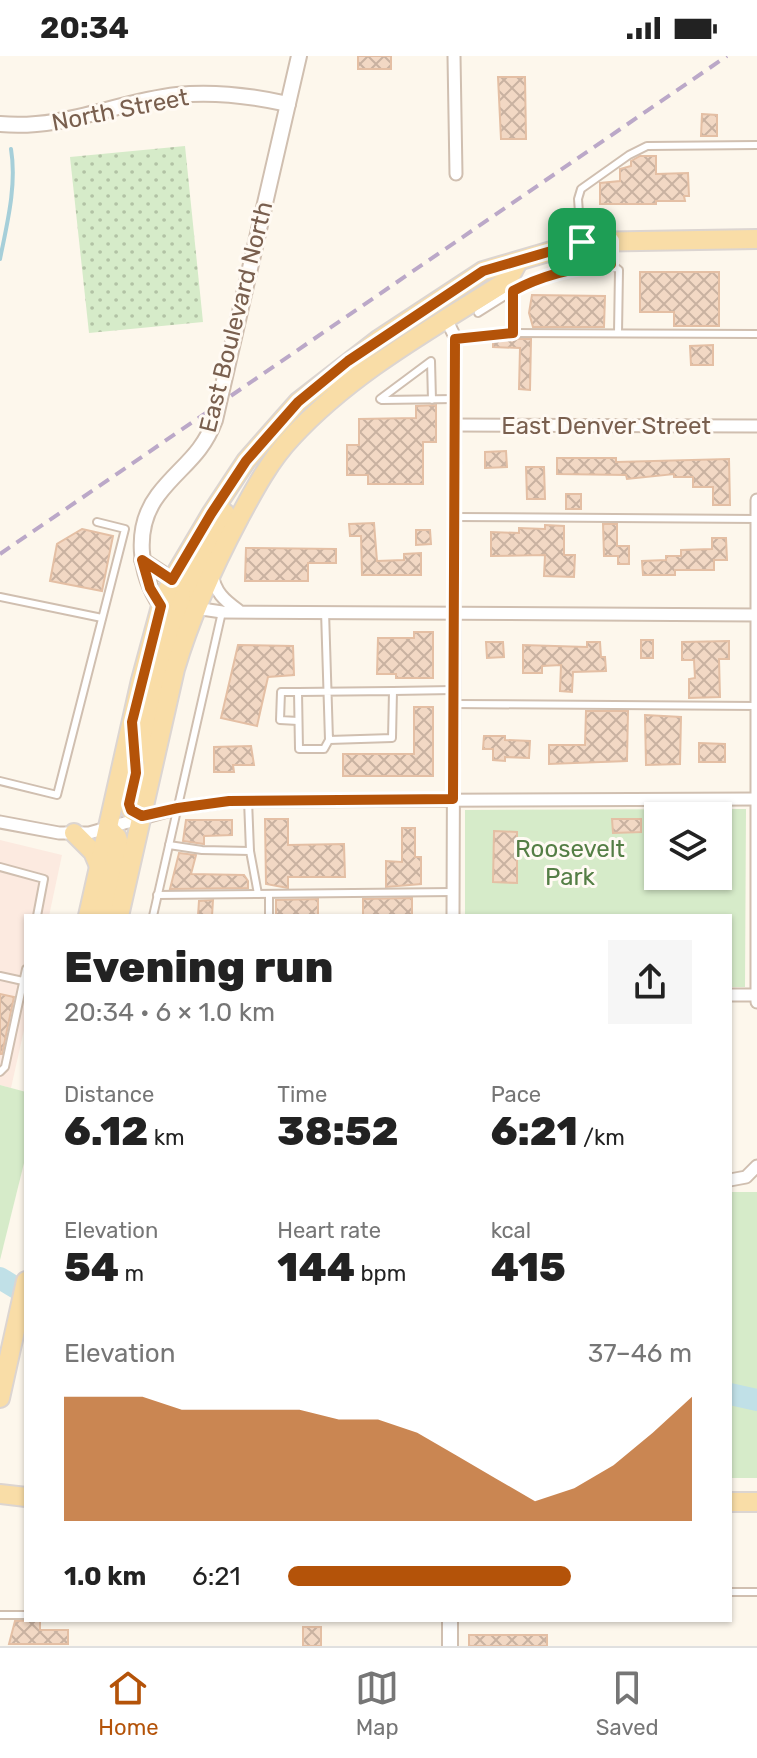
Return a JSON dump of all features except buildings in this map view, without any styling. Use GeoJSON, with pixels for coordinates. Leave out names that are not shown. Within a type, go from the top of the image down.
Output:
{"type":"FeatureCollection","features":[{"type":"Feature","properties":{"kind":"main road"},"geometry":{"type":"LineString","coordinates":[[88,914],[161,606],[172,580],[246,461],[298,402],[348,361],[483,271],[582,242],[757,239]]}},
{"type":"Feature","properties":{"kind":"main road"},"geometry":{"type":"LineString","coordinates":[[119,914],[175,669],[195,608],[212,569],[260,480],[290,438],[341,390],[392,353],[508,280],[510,263]]}},
{"type":"Feature","properties":{"kind":"main road"},"geometry":{"type":"LineString","coordinates":[[195,608],[190,597],[192,578],[246,461]]}},
{"type":"Feature","properties":{"kind":"main road"},"geometry":{"type":"LineString","coordinates":[[151,776],[147,713],[180,605],[181,594],[172,580]]}},
{"type":"Feature","properties":{"kind":"main road"},"geometry":{"type":"LineString","coordinates":[[132,722],[136,773],[129,804],[131,810],[142,816]]}},
{"type":"Feature","properties":{"kind":"main road"},"geometry":{"type":"LineString","coordinates":[[103,914],[119,844],[108,828]]}},
{"type":"Feature","properties":{"kind":"main road"},"geometry":{"type":"LineString","coordinates":[[74,833],[93,852],[99,866]]}},
{"type":"Feature","properties":{"kind":"main road"},"geometry":{"type":"LineString","coordinates":[[0,1398],[6,1352],[24,1288]]}},
{"type":"Feature","properties":{"kind":"main road"},"geometry":{"type":"LineString","coordinates":[[0,1494],[24,1497]]}},
{"type":"Feature","properties":{"kind":"main road"},"geometry":{"type":"LineString","coordinates":[[732,1502],[757,1502]]}},
{"type":"Feature","properties":{"kind":"street","name":"East Boulevard North"},"geometry":{"type":"LineString","coordinates":[[161,606],[150,588],[142,560],[142,533],[150,507],[197,455],[215,420],[299,56]]}},
{"type":"Feature","properties":{"kind":"street"},"geometry":{"type":"LineString","coordinates":[[454,56],[456,174]]}},
{"type":"Feature","properties":{"kind":"street","name":"North Street"},"geometry":{"type":"LineString","coordinates":[[0,124],[63,122],[177,95],[239,95],[288,104]]}},
{"type":"Feature","properties":{"kind":"street"},"geometry":{"type":"LineString","coordinates":[[446,319],[455,339],[453,914]]}},
{"type":"Feature","properties":{"kind":"street","name":"East Denver Street"},"geometry":{"type":"LineString","coordinates":[[455,425],[757,426]]}},
{"type":"Feature","properties":{"kind":"street"},"geometry":{"type":"LineString","coordinates":[[757,500],[757,1002]]}},
{"type":"Feature","properties":{"kind":"street"},"geometry":{"type":"LineString","coordinates":[[142,560],[172,580]]}},
{"type":"Feature","properties":{"kind":"street"},"geometry":{"type":"LineString","coordinates":[[212,569],[218,591],[239,610]]}},
{"type":"Feature","properties":{"kind":"street"},"geometry":{"type":"LineString","coordinates":[[195,608],[222,612],[757,615]]}},
{"type":"Feature","properties":{"kind":"street"},"geometry":{"type":"LineString","coordinates":[[0,822],[74,833],[108,828],[178,808],[248,800],[756,799]]}},
{"type":"Feature","properties":{"kind":"street"},"geometry":{"type":"LineString","coordinates":[[732,995],[757,995]]}},
{"type":"Feature","properties":{"kind":"street"},"geometry":{"type":"LineString","coordinates":[[732,1180],[746,1177],[754,1169]]}},
{"type":"Feature","properties":{"kind":"street"},"geometry":{"type":"LineString","coordinates":[[450,1622],[450,1646]]}},
{"type":"Feature","properties":{"kind":"lane"},"geometry":{"type":"LineString","coordinates":[[582,242],[579,194],[594,179],[629,155],[656,144],[757,145]]}},
{"type":"Feature","properties":{"kind":"lane"},"geometry":{"type":"LineString","coordinates":[[611,241],[611,264]]}},
{"type":"Feature","properties":{"kind":"lane"},"geometry":{"type":"LineString","coordinates":[[478,313],[524,285],[583,266],[611,264],[619,270],[618,333]]}},
{"type":"Feature","properties":{"kind":"lane"},"geometry":{"type":"LineString","coordinates":[[513,291],[513,333]]}},
{"type":"Feature","properties":{"kind":"lane"},"geometry":{"type":"LineString","coordinates":[[455,339],[513,333],[757,334]]}},
{"type":"Feature","properties":{"kind":"lane"},"geometry":{"type":"LineString","coordinates":[[432,400],[431,361],[380,399],[432,400],[455,399]]}},
{"type":"Feature","properties":{"kind":"lane"},"geometry":{"type":"LineString","coordinates":[[454,517],[757,519]]}},
{"type":"Feature","properties":{"kind":"lane"},"geometry":{"type":"LineString","coordinates":[[0,781],[57,795],[125,529],[97,522]]}},
{"type":"Feature","properties":{"kind":"lane"},"geometry":{"type":"LineString","coordinates":[[0,597],[102,618]]}},
{"type":"Feature","properties":{"kind":"lane"},"geometry":{"type":"LineString","coordinates":[[298,692],[299,749],[324,749],[329,740],[325,611]]}},
{"type":"Feature","properties":{"kind":"lane"},"geometry":{"type":"LineString","coordinates":[[153,914],[222,612]]}},
{"type":"Feature","properties":{"kind":"lane"},"geometry":{"type":"LineString","coordinates":[[298,721],[280,720],[281,692],[453,690]]}},
{"type":"Feature","properties":{"kind":"lane"},"geometry":{"type":"LineString","coordinates":[[329,740],[392,738],[393,691]]}},
{"type":"Feature","properties":{"kind":"lane"},"geometry":{"type":"LineString","coordinates":[[453,704],[756,706]]}},
{"type":"Feature","properties":{"kind":"lane"},"geometry":{"type":"LineString","coordinates":[[248,800],[250,851],[258,894]]}},
{"type":"Feature","properties":{"kind":"lane"},"geometry":{"type":"LineString","coordinates":[[169,845],[202,850],[250,851]]}},
{"type":"Feature","properties":{"kind":"lane"},"geometry":{"type":"LineString","coordinates":[[0,867],[44,879],[37,914]]}},
{"type":"Feature","properties":{"kind":"lane"},"geometry":{"type":"LineString","coordinates":[[157,895],[453,892]]}},
{"type":"Feature","properties":{"kind":"lane"},"geometry":{"type":"LineString","coordinates":[[269,894],[269,914]]}},
{"type":"Feature","properties":{"kind":"lane"},"geometry":{"type":"LineString","coordinates":[[0,976],[23,981]]}},
{"type":"Feature","properties":{"kind":"lane"},"geometry":{"type":"LineString","coordinates":[[0,1072],[5,1067],[24,977]]}},
{"type":"Feature","properties":{"kind":"lane"},"geometry":{"type":"LineString","coordinates":[[732,1592],[757,1592]]}},
{"type":"Feature","properties":{"kind":"lane"},"geometry":{"type":"LineString","coordinates":[[0,1615],[24,1615]]}},
{"type":"Feature","properties":{"kind":"shaded area"},"geometry":{"type":"Polygon","coordinates":[[[0,840],[62,855],[49,914],[24,914],[24,1030],[11,1088],[0,1085],[0,840]]]}},
{"type":"Feature","properties":{"kind":"green space"},"geometry":{"type":"Polygon","coordinates":[[[185,146],[203,322],[89,333],[70,157],[185,146]]]}},
{"type":"Feature","properties":{"kind":"green space","name":"Roosevelt Park"},"geometry":{"type":"Polygon","coordinates":[[[644,809],[644,890],[732,890],[732,809],[746,809],[745,987],[732,987],[732,914],[465,914],[465,810],[644,809]]]}},
{"type":"Feature","properties":{"kind":"green space"},"geometry":{"type":"Polygon","coordinates":[[[0,1085],[24,1091],[24,1163],[0,1260],[0,1085]]]}},
{"type":"Feature","properties":{"kind":"green space"},"geometry":{"type":"Polygon","coordinates":[[[732,1192],[757,1192],[757,1478],[732,1478],[732,1192]]]}},
{"type":"Feature","properties":{"kind":"waterway"},"geometry":{"type":"LineString","coordinates":[[0,259],[12,190],[11,149]]}},
{"type":"Feature","properties":{"kind":"waterway"},"geometry":{"type":"LineString","coordinates":[[0,1278],[24,1293]]}},
{"type":"Feature","properties":{"kind":"waterway"},"geometry":{"type":"LineString","coordinates":[[732,1394],[757,1400]]}},
{"type":"Feature","properties":{"kind":"railway"},"geometry":{"type":"LineString","coordinates":[[0,554],[727,56]]}},
{"type":"Feature","properties":{"kind":"route"},"geometry":{"type":"LineString","coordinates":[[611,241],[611,264],[583,266],[513,291],[513,333],[455,339],[453,799],[229,801],[142,816],[131,810],[129,804],[136,773],[132,722],[161,606],[150,588],[142,560],[172,580],[246,461],[298,402],[348,361],[483,271],[582,242],[611,241]]}}]}
